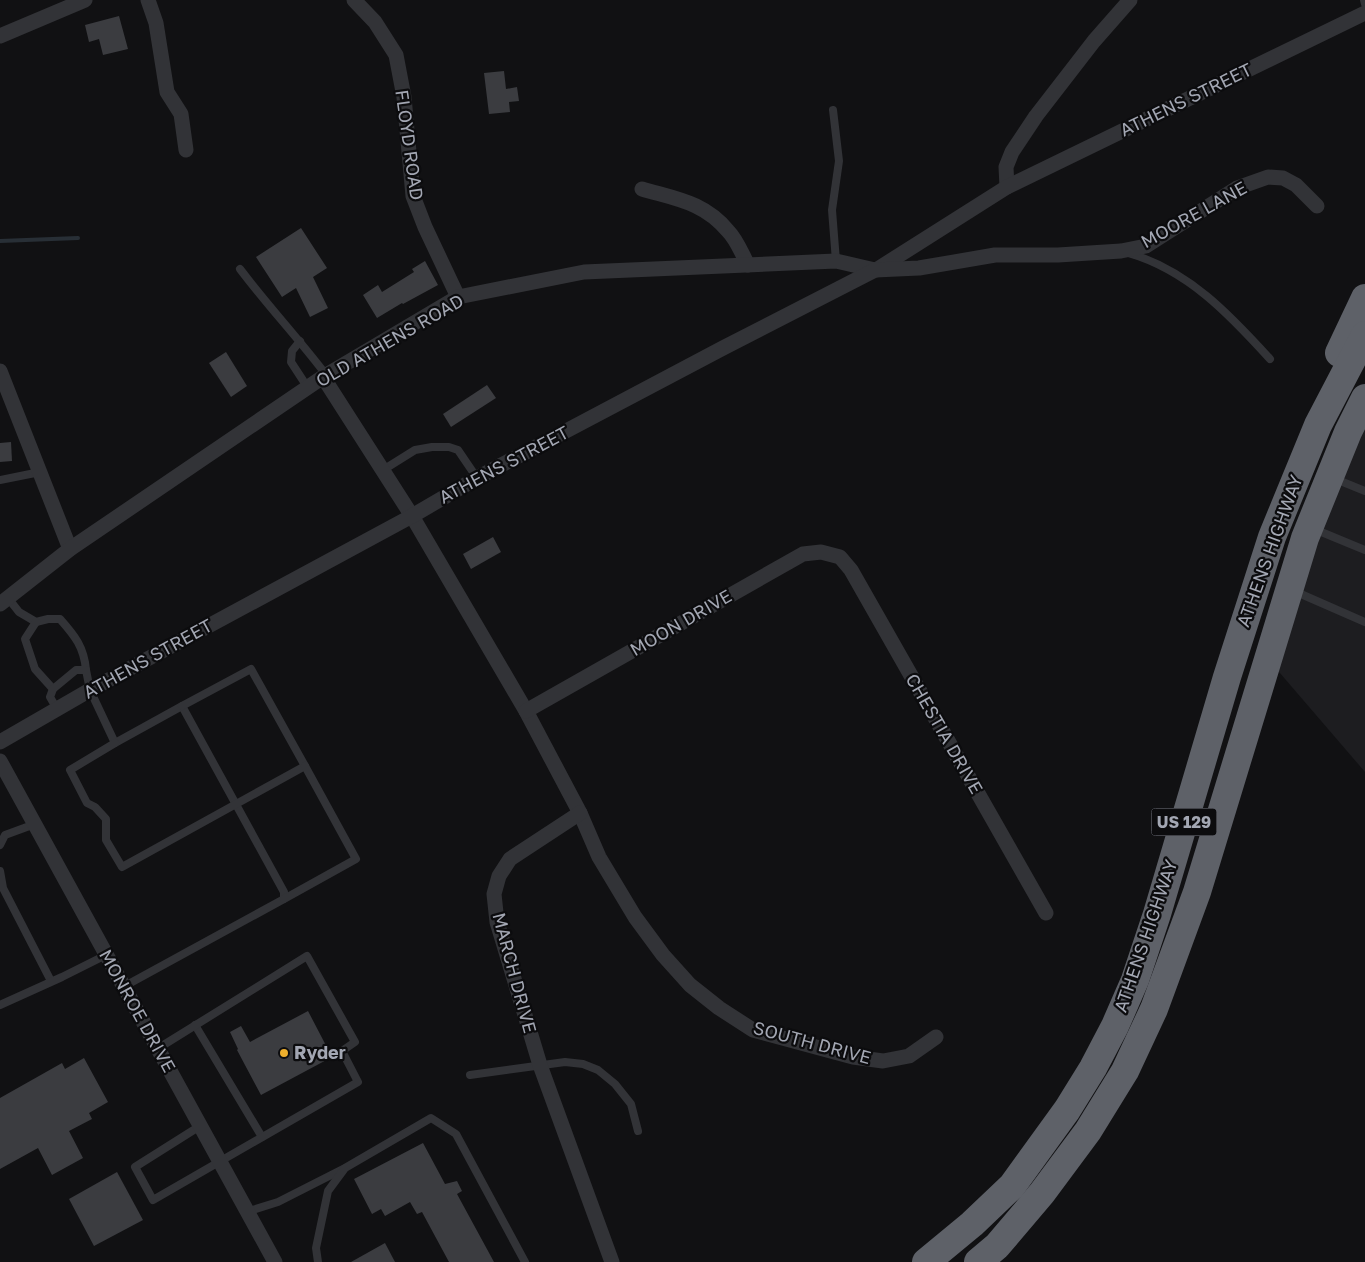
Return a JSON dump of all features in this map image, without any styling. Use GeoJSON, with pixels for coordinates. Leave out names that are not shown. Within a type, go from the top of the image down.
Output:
{"type":"FeatureCollection","features":[{"type":"Feature","properties":{"kind":"highway"},"geometry":{"type":"LineString","coordinates":[[1296,477],[1306,423],[1365,298]]}},
{"type":"Feature","properties":{"kind":"highway","name":"ATHENS HIGHWAY"},"geometry":{"type":"LineString","coordinates":[[926,1262],[972,1224],[1012,1186],[1067,1110],[1093,1068],[1115,1026],[1135,980],[1154,924],[1227,676],[1272,537],[1318,425],[1365,335]]}},
{"type":"Feature","properties":{"kind":"highway","name":"ATHENS HIGHWAY"},"geometry":{"type":"LineString","coordinates":[[978,1262],[997,1246],[1042,1193],[1088,1132],[1125,1071],[1154,1009],[1200,883],[1310,527],[1329,476],[1365,398]]}},
{"type":"Feature","properties":{"kind":"street"},"geometry":{"type":"LineString","coordinates":[[0,36],[85,0]]}},
{"type":"Feature","properties":{"kind":"street"},"geometry":{"type":"LineString","coordinates":[[148,0],[156,23],[166,92],[181,114],[186,150]]}},
{"type":"Feature","properties":{"kind":"street","name":"FLOYD ROAD"},"geometry":{"type":"LineString","coordinates":[[354,0],[375,22],[396,55],[404,97],[413,196],[425,228],[458,297]]}},
{"type":"Feature","properties":{"kind":"street"},"geometry":{"type":"LineString","coordinates":[[1007,187],[1006,167],[1012,152],[1036,116],[1094,41],[1130,0]]}},
{"type":"Feature","properties":{"kind":"street","name":"ATHENS STREET"},"geometry":{"type":"LineString","coordinates":[[0,742],[90,690],[412,516],[477,478],[874,270],[1007,187],[1365,13]]}},
{"type":"Feature","properties":{"kind":"street","name":"MOORE LANE"},"geometry":{"type":"LineString","coordinates":[[1029,255],[1121,251],[1146,246],[1237,188],[1268,177],[1284,178],[1296,185],[1317,206]]}},
{"type":"Feature","properties":{"kind":"street"},"geometry":{"type":"LineString","coordinates":[[642,189],[697,205],[712,214],[730,232],[748,265]]}},
{"type":"Feature","properties":{"kind":"street","name":"ATHENS STREET"},"geometry":{"type":"LineString","coordinates":[[874,270],[919,268],[995,255],[1029,255]]}},
{"type":"Feature","properties":{"kind":"street","name":"OLD ATHENS ROAD"},"geometry":{"type":"LineString","coordinates":[[4,601],[70,549],[325,376],[458,297],[584,272],[836,261],[874,270]]}},
{"type":"Feature","properties":{"kind":"street"},"geometry":{"type":"LineString","coordinates":[[0,372],[70,549]]}},
{"type":"Feature","properties":{"kind":"street"},"geometry":{"type":"LineString","coordinates":[[325,376],[412,516],[526,711],[580,813]]}},
{"type":"Feature","properties":{"kind":"street","name":"MOON DRIVE"},"geometry":{"type":"LineString","coordinates":[[526,711],[803,554],[821,552],[840,557]]}},
{"type":"Feature","properties":{"kind":"street","name":"CHESTIA DRIVE"},"geometry":{"type":"LineString","coordinates":[[840,557],[851,570],[1046,913]]}},
{"type":"Feature","properties":{"kind":"street","name":"MONROE DRIVE"},"geometry":{"type":"LineString","coordinates":[[0,761],[274,1262]]}},
{"type":"Feature","properties":{"kind":"street","name":"SOUTH DRIVE"},"geometry":{"type":"LineString","coordinates":[[580,813],[599,857],[635,917],[663,955],[690,985],[719,1008],[753,1030],[853,1057],[884,1061],[909,1056],[936,1037]]}},
{"type":"Feature","properties":{"kind":"street","name":"MARCH DRIVE"},"geometry":{"type":"LineString","coordinates":[[580,813],[510,859],[499,876],[494,894],[497,922],[540,1065],[612,1262]]}},
{"type":"Feature","properties":{"kind":"lane"},"geometry":{"type":"LineString","coordinates":[[1364,0],[1365,4]]}},
{"type":"Feature","properties":{"kind":"lane"},"geometry":{"type":"LineString","coordinates":[[833,110],[839,162],[832,210],[836,261]]}},
{"type":"Feature","properties":{"kind":"lane"},"geometry":{"type":"LineString","coordinates":[[1121,251],[1144,258],[1176,273],[1215,302],[1238,323],[1270,359]]}},
{"type":"Feature","properties":{"kind":"lane"},"geometry":{"type":"LineString","coordinates":[[240,269],[265,303],[300,341],[325,376]]}},
{"type":"Feature","properties":{"kind":"lane"},"geometry":{"type":"LineString","coordinates":[[300,341],[292,351],[291,362],[308,388]]}},
{"type":"Feature","properties":{"kind":"lane"},"geometry":{"type":"LineString","coordinates":[[382,470],[414,450],[449,447],[458,450],[477,478]]}},
{"type":"Feature","properties":{"kind":"lane"},"geometry":{"type":"LineString","coordinates":[[0,480],[40,472]]}},
{"type":"Feature","properties":{"kind":"lane"},"geometry":{"type":"LineString","coordinates":[[1329,476],[1365,491]]}},
{"type":"Feature","properties":{"kind":"lane"},"geometry":{"type":"LineString","coordinates":[[1310,527],[1365,550]]}},
{"type":"Feature","properties":{"kind":"lane"},"geometry":{"type":"LineString","coordinates":[[1290,589],[1365,622]]}},
{"type":"Feature","properties":{"kind":"lane"},"geometry":{"type":"LineString","coordinates":[[4,601],[36,622]]}},
{"type":"Feature","properties":{"kind":"lane"},"geometry":{"type":"LineString","coordinates":[[53,689],[35,669],[25,639],[36,622],[60,619],[78,640],[85,657],[90,690],[116,743]]}},
{"type":"Feature","properties":{"kind":"lane"},"geometry":{"type":"LineString","coordinates":[[123,987],[356,859],[305,766],[251,669],[70,770],[87,803],[95,807],[106,819],[106,840],[122,867],[305,766]]}},
{"type":"Feature","properties":{"kind":"lane"},"geometry":{"type":"LineString","coordinates":[[57,709],[50,697],[53,689],[76,670],[86,670]]}},
{"type":"Feature","properties":{"kind":"lane"},"geometry":{"type":"LineString","coordinates":[[182,706],[284,892],[284,899]]}},
{"type":"Feature","properties":{"kind":"lane"},"geometry":{"type":"LineString","coordinates":[[0,845],[5,835],[35,824]]}},
{"type":"Feature","properties":{"kind":"lane"},"geometry":{"type":"LineString","coordinates":[[0,871],[3,888],[51,982]]}},
{"type":"Feature","properties":{"kind":"lane"},"geometry":{"type":"LineString","coordinates":[[0,1005],[106,954]]}},
{"type":"Feature","properties":{"kind":"lane"},"geometry":{"type":"LineString","coordinates":[[157,1049],[307,956],[355,1042],[342,1051],[358,1082],[154,1200],[135,1167],[200,1126]]}},
{"type":"Feature","properties":{"kind":"lane"},"geometry":{"type":"LineString","coordinates":[[195,1025],[262,1137]]}},
{"type":"Feature","properties":{"kind":"lane"},"geometry":{"type":"LineString","coordinates":[[470,1075],[564,1062],[583,1064],[598,1070],[616,1084],[631,1104],[638,1131]]}},
{"type":"Feature","properties":{"kind":"lane"},"geometry":{"type":"LineString","coordinates":[[246,1212],[278,1202],[345,1168],[431,1118],[456,1134],[525,1262]]}},
{"type":"Feature","properties":{"kind":"lane"},"geometry":{"type":"LineString","coordinates":[[318,1262],[316,1248],[328,1191],[345,1168]]}},
{"type":"Feature","properties":{"kind":"shaded area"},"geometry":{"type":"Polygon","coordinates":[[[1365,393],[1365,772],[1260,650],[1365,393]]]}},
{"type":"Feature","properties":{"kind":"building"},"geometry":{"type":"Polygon","coordinates":[[[119,16],[128,49],[103,55],[99,39],[89,42],[85,25],[119,16]]]}},
{"type":"Feature","properties":{"kind":"building"},"geometry":{"type":"Polygon","coordinates":[[[504,71],[506,89],[517,87],[519,101],[509,102],[510,112],[489,114],[484,73],[504,71]]]}},
{"type":"Feature","properties":{"kind":"building"},"geometry":{"type":"Polygon","coordinates":[[[301,228],[327,268],[313,277],[328,308],[310,317],[296,288],[282,297],[256,257],[301,228]]]}},
{"type":"Feature","properties":{"kind":"building"},"geometry":{"type":"Polygon","coordinates":[[[425,261],[438,285],[377,318],[363,295],[378,285],[382,292],[414,272],[412,269],[425,261]]]}},
{"type":"Feature","properties":{"kind":"building"},"geometry":{"type":"Polygon","coordinates":[[[226,352],[247,386],[231,397],[209,363],[226,352]]]}},
{"type":"Feature","properties":{"kind":"building"},"geometry":{"type":"Polygon","coordinates":[[[487,385],[496,398],[451,427],[443,414],[487,385]]]}},
{"type":"Feature","properties":{"kind":"building"},"geometry":{"type":"Polygon","coordinates":[[[11,442],[12,461],[0,462],[0,443],[11,442]]]}},
{"type":"Feature","properties":{"kind":"building"},"geometry":{"type":"Polygon","coordinates":[[[493,537],[501,552],[471,569],[463,554],[493,537]]]}},
{"type":"Feature","properties":{"kind":"building","name":"Ryder"},"geometry":{"type":"Polygon","coordinates":[[[308,1011],[332,1057],[261,1095],[237,1050],[230,1032],[241,1026],[250,1042],[308,1011]]]}},
{"type":"Feature","properties":{"kind":"building"},"geometry":{"type":"Polygon","coordinates":[[[84,1058],[108,1102],[89,1113],[92,1119],[69,1131],[83,1158],[52,1175],[38,1148],[0,1169],[0,1098],[62,1063],[65,1069],[84,1058]]]}},
{"type":"Feature","properties":{"kind":"building"},"geometry":{"type":"Polygon","coordinates":[[[423,1143],[445,1184],[457,1181],[462,1191],[457,1194],[494,1262],[449,1262],[422,1212],[417,1214],[410,1202],[385,1216],[381,1209],[372,1214],[354,1179],[423,1143]]]}},
{"type":"Feature","properties":{"kind":"building"},"geometry":{"type":"Polygon","coordinates":[[[117,1172],[143,1220],[94,1246],[69,1199],[117,1172]]]}},
{"type":"Feature","properties":{"kind":"building"},"geometry":{"type":"Polygon","coordinates":[[[385,1243],[395,1262],[351,1262],[385,1243]]]}},
{"type":"Feature","properties":{"kind":"waterway"},"geometry":{"type":"LineString","coordinates":[[0,241],[78,238]]}},
{"type":"Feature","properties":{"kind":"place","name":"Ryder"},"geometry":{"type":"Point","coordinates":[284,1053]}}]}
